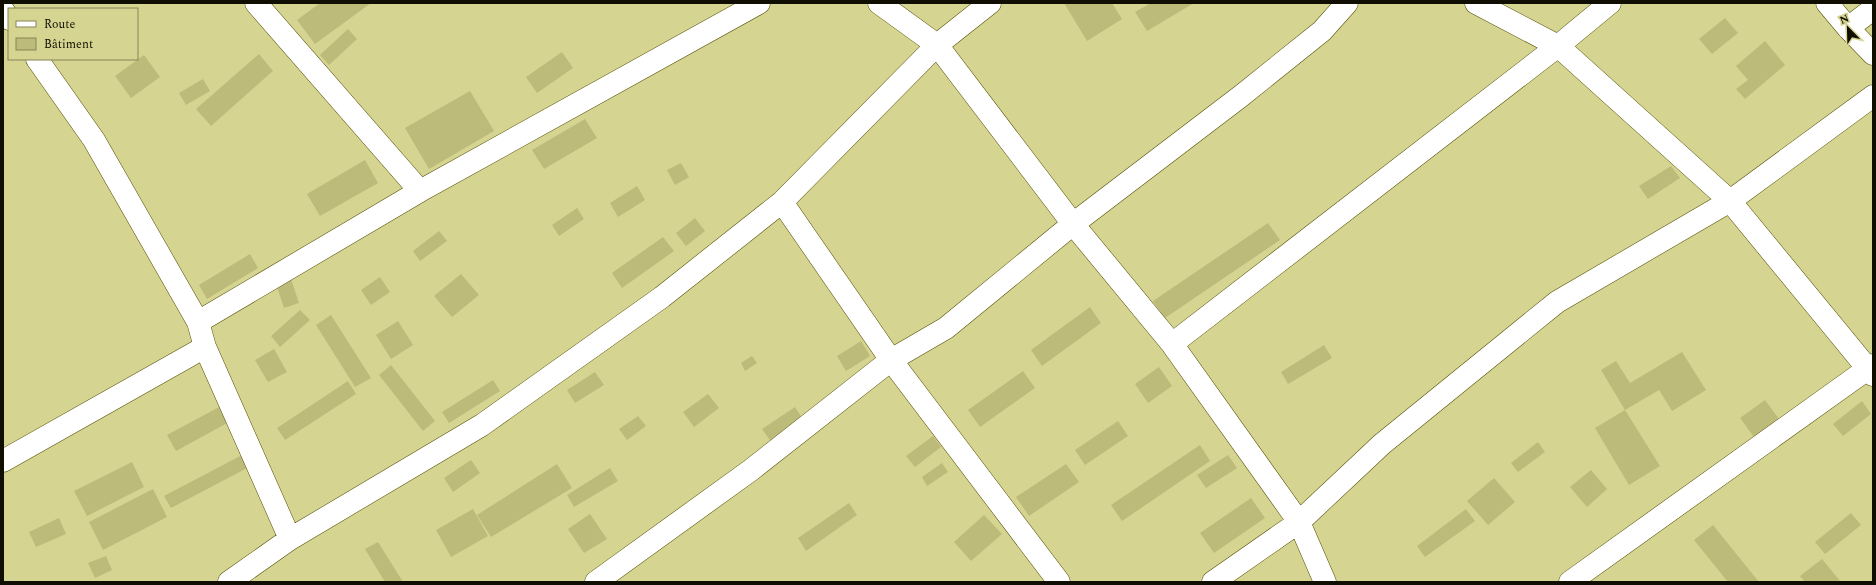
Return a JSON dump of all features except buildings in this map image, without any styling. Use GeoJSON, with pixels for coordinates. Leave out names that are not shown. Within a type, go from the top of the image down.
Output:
{"type":"FeatureCollection","features":[{"type":"Feature","properties":{"kind":"street"},"geometry":{"type":"LineString","coordinates":[[256,3],[420,192]]}},
{"type":"Feature","properties":{"kind":"street"},"geometry":{"type":"LineString","coordinates":[[198,322],[420,192],[759,3]]}},
{"type":"Feature","properties":{"kind":"street"},"geometry":{"type":"LineString","coordinates":[[879,3],[937,45],[1073,224],[1172,344],[1299,522],[1325,582]]}},
{"type":"Feature","properties":{"kind":"street"},"geometry":{"type":"LineString","coordinates":[[229,582],[290,539],[482,425],[662,297],[782,202],[937,45],[990,3]]}},
{"type":"Feature","properties":{"kind":"street"},"geometry":{"type":"LineString","coordinates":[[596,582],[751,470],[891,360],[946,328],[1073,224],[1235,101],[1310,41],[1322,31],[1348,3]]}},
{"type":"Feature","properties":{"kind":"street"},"geometry":{"type":"LineString","coordinates":[[1476,3],[1558,46],[1730,201],[1871,370],[1570,582]]}},
{"type":"Feature","properties":{"kind":"street"},"geometry":{"type":"LineString","coordinates":[[1172,344],[1558,46],[1610,3]]}},
{"type":"Feature","properties":{"kind":"street"},"geometry":{"type":"LineString","coordinates":[[1827,3],[1873,54]]}},
{"type":"Feature","properties":{"kind":"street"},"geometry":{"type":"LineString","coordinates":[[1848,28],[1873,9]]}},
{"type":"Feature","properties":{"kind":"street"},"geometry":{"type":"LineString","coordinates":[[38,60],[94,140],[198,322],[205,347],[290,539]]}},
{"type":"Feature","properties":{"kind":"street"},"geometry":{"type":"LineString","coordinates":[[1213,582],[1299,522],[1382,444],[1557,302],[1730,201],[1873,96]]}},
{"type":"Feature","properties":{"kind":"street"},"geometry":{"type":"LineString","coordinates":[[782,202],[891,360],[1059,582]]}},
{"type":"Feature","properties":{"kind":"street"},"geometry":{"type":"LineString","coordinates":[[3,461],[205,347]]}}]}
